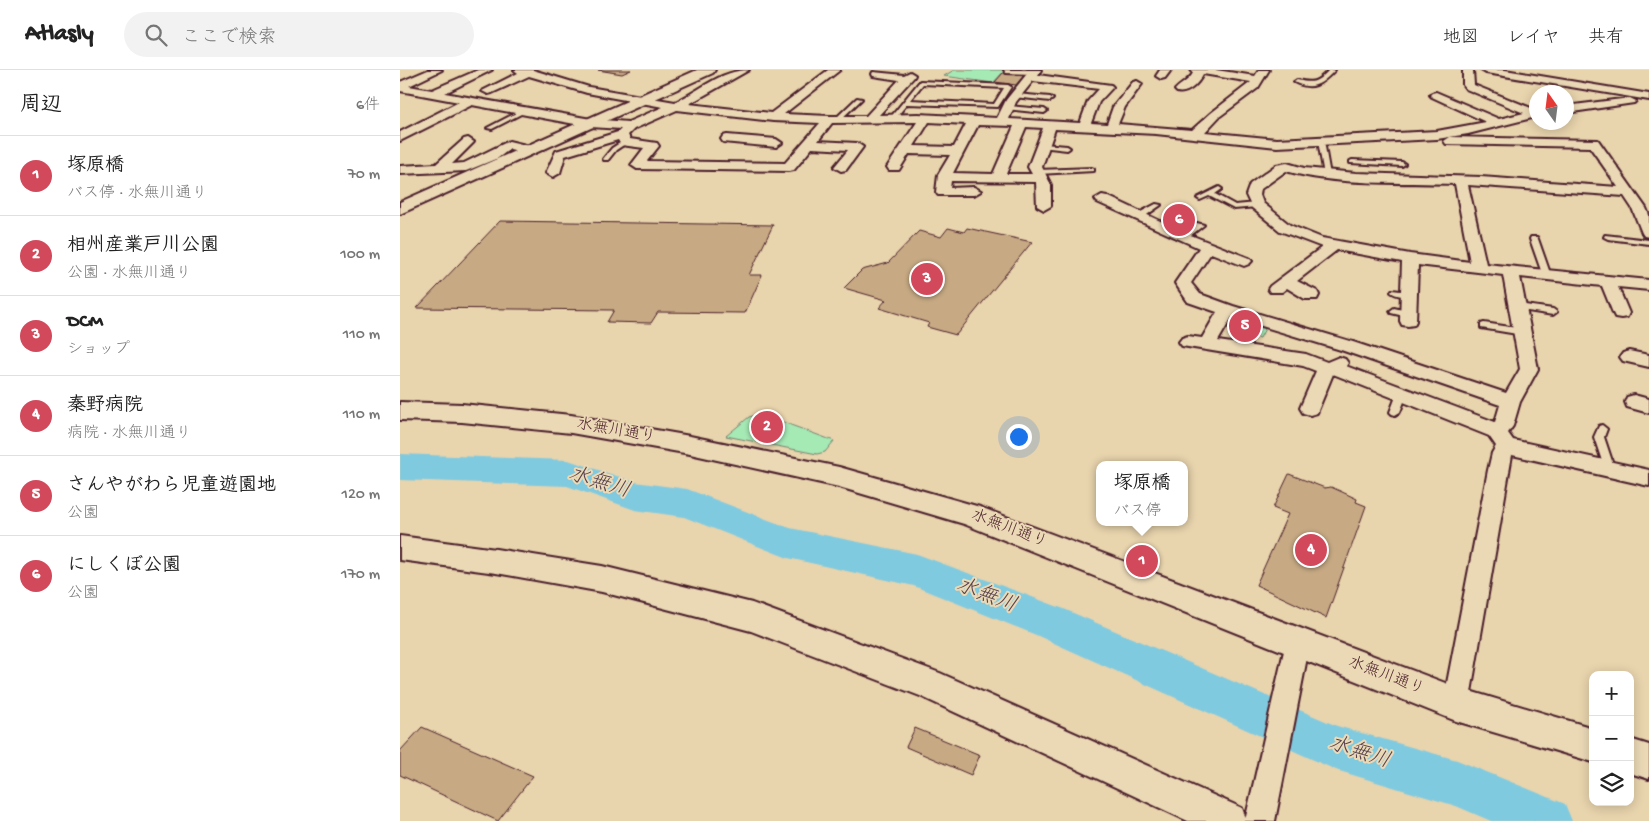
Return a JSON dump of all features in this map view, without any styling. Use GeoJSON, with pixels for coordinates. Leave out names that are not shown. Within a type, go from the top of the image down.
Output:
{"type":"FeatureCollection","features":[{"type":"Feature","properties":{"kind":"street"},"geometry":{"type":"LineString","coordinates":[[400,87],[438,70]]}},
{"type":"Feature","properties":{"kind":"street"},"geometry":{"type":"LineString","coordinates":[[433,94],[487,70]]}},
{"type":"Feature","properties":{"kind":"street"},"geometry":{"type":"LineString","coordinates":[[549,78],[565,70]]}},
{"type":"Feature","properties":{"kind":"street"},"geometry":{"type":"LineString","coordinates":[[400,209],[708,70]]}},
{"type":"Feature","properties":{"kind":"street"},"geometry":{"type":"LineString","coordinates":[[553,173],[560,154],[626,134],[712,85],[744,70]]}},
{"type":"Feature","properties":{"kind":"street"},"geometry":{"type":"LineString","coordinates":[[773,117],[835,70]]}},
{"type":"Feature","properties":{"kind":"street"},"geometry":{"type":"LineString","coordinates":[[1195,134],[1215,115],[1254,86],[1261,75],[1196,70]]}},
{"type":"Feature","properties":{"kind":"street"},"geometry":{"type":"LineString","coordinates":[[1181,90],[1195,80],[1200,70]]}},
{"type":"Feature","properties":{"kind":"street"},"geometry":{"type":"LineString","coordinates":[[488,91],[524,71],[586,90],[675,106],[752,115],[834,119],[925,119],[1111,128],[1195,134],[1277,143],[1417,137],[1457,132],[1536,114],[1470,87],[1468,84],[1468,70]]}},
{"type":"Feature","properties":{"kind":"street"},"geometry":{"type":"LineString","coordinates":[[1486,70],[1649,97]]}},
{"type":"Feature","properties":{"kind":"street"},"geometry":{"type":"LineString","coordinates":[[1002,123],[1002,117],[1033,73],[1107,87],[1094,102],[1084,127]]}},
{"type":"Feature","properties":{"kind":"street"},"geometry":{"type":"LineString","coordinates":[[869,119],[887,93],[908,76],[877,74]]}},
{"type":"Feature","properties":{"kind":"street"},"geometry":{"type":"LineString","coordinates":[[1512,75],[1529,99]]}},
{"type":"Feature","properties":{"kind":"street"},"geometry":{"type":"LineString","coordinates":[[803,82],[816,84]]}},
{"type":"Feature","properties":{"kind":"street"},"geometry":{"type":"LineString","coordinates":[[1111,128],[1131,83],[1151,86]]}},
{"type":"Feature","properties":{"kind":"street"},"geometry":{"type":"LineString","coordinates":[[400,87],[522,112],[590,123],[626,134],[653,146],[637,164],[789,167],[834,119]]}},
{"type":"Feature","properties":{"kind":"street"},"geometry":{"type":"LineString","coordinates":[[400,101],[419,92]]}},
{"type":"Feature","properties":{"kind":"street"},"geometry":{"type":"LineString","coordinates":[[1436,95],[1496,122]]}},
{"type":"Feature","properties":{"kind":"street"},"geometry":{"type":"LineString","coordinates":[[1574,109],[1649,97]]}},
{"type":"Feature","properties":{"kind":"street"},"geometry":{"type":"LineString","coordinates":[[400,138],[470,101]]}},
{"type":"Feature","properties":{"kind":"street"},"geometry":{"type":"LineString","coordinates":[[752,115],[724,141],[767,144]]}},
{"type":"Feature","properties":{"kind":"street"},"geometry":{"type":"LineString","coordinates":[[894,167],[925,119]]}},
{"type":"Feature","properties":{"kind":"street"},"geometry":{"type":"LineString","coordinates":[[432,120],[451,123]]}},
{"type":"Feature","properties":{"kind":"street"},"geometry":{"type":"LineString","coordinates":[[974,122],[945,174],[946,177],[936,192],[974,191]]}},
{"type":"Feature","properties":{"kind":"street"},"geometry":{"type":"LineString","coordinates":[[998,176],[1021,124]]}},
{"type":"Feature","properties":{"kind":"street"},"geometry":{"type":"LineString","coordinates":[[1044,206],[1044,185],[1035,167],[1050,126]]}},
{"type":"Feature","properties":{"kind":"street"},"geometry":{"type":"LineString","coordinates":[[1417,137],[1431,141],[1594,143],[1628,192],[1644,209],[1649,233]]}},
{"type":"Feature","properties":{"kind":"street"},"geometry":{"type":"LineString","coordinates":[[442,167],[468,142]]}},
{"type":"Feature","properties":{"kind":"street"},"geometry":{"type":"LineString","coordinates":[[809,144],[857,147],[841,167]]}},
{"type":"Feature","properties":{"kind":"street"},"geometry":{"type":"LineString","coordinates":[[400,170],[466,167],[494,155],[500,149],[509,146],[530,150]]}},
{"type":"Feature","properties":{"kind":"street"},"geometry":{"type":"LineString","coordinates":[[905,150],[958,151]]}},
{"type":"Feature","properties":{"kind":"street"},"geometry":{"type":"LineString","coordinates":[[1628,192],[1481,181],[1327,175],[1287,167],[1281,168],[1255,187],[1253,195],[1257,205],[1285,228],[1318,242],[1410,259],[1509,272],[1649,285]]}},
{"type":"Feature","properties":{"kind":"street"},"geometry":{"type":"LineString","coordinates":[[946,177],[1039,175]]}},
{"type":"Feature","properties":{"kind":"street"},"geometry":{"type":"LineString","coordinates":[[1461,181],[1479,267]]}},
{"type":"Feature","properties":{"kind":"street"},"geometry":{"type":"LineString","coordinates":[[1102,199],[1182,237],[1244,261]]}},
{"type":"Feature","properties":{"kind":"street"},"geometry":{"type":"LineString","coordinates":[[1310,295],[1282,285],[1334,245]]}},
{"type":"Feature","properties":{"kind":"street"},"geometry":{"type":"LineString","coordinates":[[1208,247],[1197,260],[1183,283],[1194,298],[1227,310],[1348,346],[1511,402]]}},
{"type":"Feature","properties":{"kind":"street"},"geometry":{"type":"LineString","coordinates":[[1403,315],[1402,293],[1410,259]]}},
{"type":"Feature","properties":{"kind":"street"},"geometry":{"type":"LineString","coordinates":[[1456,704],[1502,453],[1503,426],[1511,402],[1528,369],[1523,332],[1509,272]]}},
{"type":"Feature","properties":{"kind":"street"},"geometry":{"type":"LineString","coordinates":[[1608,282],[1621,312]]}},
{"type":"Feature","properties":{"kind":"street"},"geometry":{"type":"LineString","coordinates":[[1208,344],[1227,310]]}},
{"type":"Feature","properties":{"kind":"street"},"geometry":{"type":"LineString","coordinates":[[1188,342],[1306,360],[1402,394],[1502,439],[1610,470],[1649,478]]}},
{"type":"Feature","properties":{"kind":"street"},"geometry":{"type":"LineString","coordinates":[[1310,408],[1323,374],[1330,368],[1338,366],[1348,346]]}},
{"type":"Feature","properties":{"kind":"street"},"geometry":{"type":"LineString","coordinates":[[1629,357],[1649,361]]}},
{"type":"Feature","properties":{"kind":"street","name":"水無川通り"},"geometry":{"type":"LineString","coordinates":[[400,411],[462,413],[571,424],[690,445],[840,477],[970,515],[1296,655],[1589,744]]}},
{"type":"Feature","properties":{"kind":"street"},"geometry":{"type":"LineString","coordinates":[[400,548],[496,561],[602,579],[752,617],[929,684],[1229,821]]}},
{"type":"Feature","properties":{"kind":"street"},"geometry":{"type":"LineString","coordinates":[[1262,811],[1296,655]]}},
{"type":"Feature","properties":{"kind":"street"},"geometry":{"type":"LineString","coordinates":[[1634,757],[1649,762]]}},
{"type":"Feature","properties":{"kind":"lane"},"geometry":{"type":"LineString","coordinates":[[1297,82],[1311,86],[1323,79],[1332,70]]}},
{"type":"Feature","properties":{"kind":"lane"},"geometry":{"type":"LineString","coordinates":[[1006,71],[1033,73]]}},
{"type":"Feature","properties":{"kind":"lane"},"geometry":{"type":"LineString","coordinates":[[892,118],[922,82],[1008,87],[996,106],[906,102]]}},
{"type":"Feature","properties":{"kind":"lane"},"geometry":{"type":"LineString","coordinates":[[1016,96],[1050,98]]}},
{"type":"Feature","properties":{"kind":"lane"},"geometry":{"type":"LineString","coordinates":[[834,119],[859,99]]}},
{"type":"Feature","properties":{"kind":"lane"},"geometry":{"type":"LineString","coordinates":[[1008,108],[1044,111]]}},
{"type":"Feature","properties":{"kind":"lane"},"geometry":{"type":"LineString","coordinates":[[490,128],[522,112]]}},
{"type":"Feature","properties":{"kind":"lane"},"geometry":{"type":"LineString","coordinates":[[606,158],[626,134]]}},
{"type":"Feature","properties":{"kind":"lane"},"geometry":{"type":"LineString","coordinates":[[1321,141],[1327,175]]}},
{"type":"Feature","properties":{"kind":"lane"},"geometry":{"type":"LineString","coordinates":[[1043,146],[1067,148]]}},
{"type":"Feature","properties":{"kind":"lane"},"geometry":{"type":"LineString","coordinates":[[1352,162],[1402,164]]}},
{"type":"Feature","properties":{"kind":"lane"},"geometry":{"type":"LineString","coordinates":[[1368,163],[1376,178]]}},
{"type":"Feature","properties":{"kind":"lane"},"geometry":{"type":"LineString","coordinates":[[1039,175],[1092,170]]}},
{"type":"Feature","properties":{"kind":"lane"},"geometry":{"type":"LineString","coordinates":[[1200,198],[1219,189]]}},
{"type":"Feature","properties":{"kind":"lane"},"geometry":{"type":"LineString","coordinates":[[1210,194],[1234,207],[1257,205]]}},
{"type":"Feature","properties":{"kind":"lane"},"geometry":{"type":"LineString","coordinates":[[1138,217],[1158,205]]}},
{"type":"Feature","properties":{"kind":"lane"},"geometry":{"type":"LineString","coordinates":[[1182,237],[1200,225]]}},
{"type":"Feature","properties":{"kind":"lane"},"geometry":{"type":"LineString","coordinates":[[1608,237],[1649,242]]}},
{"type":"Feature","properties":{"kind":"lane"},"geometry":{"type":"LineString","coordinates":[[1534,240],[1548,276]]}},
{"type":"Feature","properties":{"kind":"lane"},"geometry":{"type":"LineString","coordinates":[[1518,307],[1553,312]]}},
{"type":"Feature","properties":{"kind":"lane"},"geometry":{"type":"LineString","coordinates":[[1484,326],[1523,332]]}},
{"type":"Feature","properties":{"kind":"lane"},"geometry":{"type":"LineString","coordinates":[[1395,412],[1402,394]]}},
{"type":"Feature","properties":{"kind":"lane"},"geometry":{"type":"LineString","coordinates":[[1602,429],[1599,437],[1610,470]]}},
{"type":"Feature","properties":{"kind":"green space"},"geometry":{"type":"Polygon","coordinates":[[[954,70],[1005,70],[993,83],[944,76],[954,70]]]}},
{"type":"Feature","properties":{"kind":"green space"},"geometry":{"type":"Polygon","coordinates":[[[1178,215],[1196,224],[1184,232],[1162,225],[1178,215]]]}},
{"type":"Feature","properties":{"kind":"green space"},"geometry":{"type":"Polygon","coordinates":[[[1229,316],[1267,325],[1260,338],[1224,327],[1229,316]]]}},
{"type":"Feature","properties":{"kind":"green space"},"geometry":{"type":"Polygon","coordinates":[[[761,414],[834,441],[825,452],[817,454],[726,436],[749,417],[761,414]]]}},
{"type":"Feature","properties":{"kind":"building"},"geometry":{"type":"Polygon","coordinates":[[[598,70],[631,70],[622,74],[598,70]]]}},
{"type":"Feature","properties":{"kind":"building"},"geometry":{"type":"Polygon","coordinates":[[[1007,72],[1024,76],[1016,85],[995,82],[1003,73],[1007,72]]]}},
{"type":"Feature","properties":{"kind":"building"},"geometry":{"type":"Polygon","coordinates":[[[500,221],[773,225],[749,275],[762,275],[745,313],[658,312],[651,323],[607,322],[614,310],[417,308],[500,221]]]}},
{"type":"Feature","properties":{"kind":"building"},"geometry":{"type":"Polygon","coordinates":[[[948,228],[964,232],[967,228],[1032,242],[956,335],[927,327],[929,323],[879,308],[886,300],[844,288],[862,270],[888,263],[919,231],[941,237],[948,228]]]}},
{"type":"Feature","properties":{"kind":"building"},"geometry":{"type":"Polygon","coordinates":[[[1289,474],[1325,488],[1331,487],[1357,499],[1356,502],[1366,506],[1326,618],[1256,585],[1288,514],[1273,508],[1289,474]]]}},
{"type":"Feature","properties":{"kind":"building"},"geometry":{"type":"Polygon","coordinates":[[[422,727],[533,776],[498,821],[400,775],[400,751],[422,727]]]}},
{"type":"Feature","properties":{"kind":"building"},"geometry":{"type":"Polygon","coordinates":[[[915,728],[980,755],[971,775],[906,747],[915,728]]]}},
{"type":"Feature","properties":{"kind":"waterway","name":"水無川"},"geometry":{"type":"LineString","coordinates":[[400,467],[568,473],[635,496],[687,503],[788,543],[917,570],[1050,622],[1336,748],[1457,783],[1548,821]]}},
{"type":"Feature","properties":{"kind":"place","name":"にしくぼ公園"},"geometry":{"type":"Point","coordinates":[1179,220]}},
{"type":"Feature","properties":{"kind":"place","name":"DCM"},"geometry":{"type":"Point","coordinates":[927,279]}},
{"type":"Feature","properties":{"kind":"place","name":"さんやがわら児童遊園地"},"geometry":{"type":"Point","coordinates":[1245,326]}},
{"type":"Feature","properties":{"kind":"place","name":"相州産業戸川公園"},"geometry":{"type":"Point","coordinates":[767,427]}},
{"type":"Feature","properties":{"kind":"place","name":"秦野病院"},"geometry":{"type":"Point","coordinates":[1311,550]}},
{"type":"Feature","properties":{"kind":"place","name":"塚原橋"},"geometry":{"type":"Point","coordinates":[1142,561]}}]}
